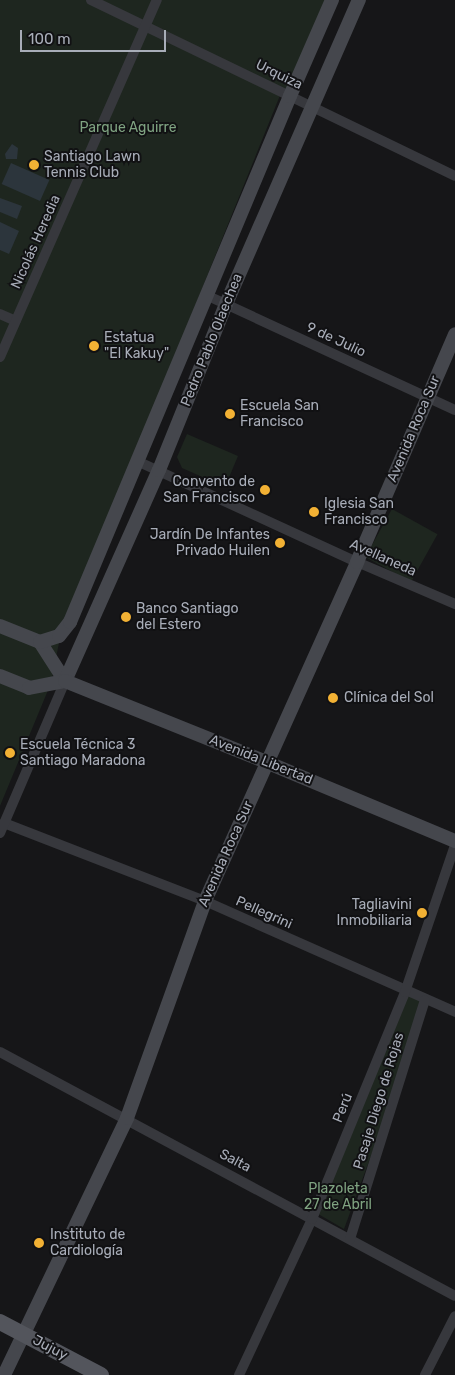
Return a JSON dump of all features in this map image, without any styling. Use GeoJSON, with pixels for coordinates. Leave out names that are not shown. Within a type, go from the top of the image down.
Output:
{"type":"FeatureCollection","features":[{"type":"Feature","properties":{"kind":"main road","name":"Jujuy"},"geometry":{"type":"LineString","coordinates":[[0,1322],[101,1375]]}},
{"type":"Feature","properties":{"kind":"street","name":"Urquiza"},"geometry":{"type":"LineString","coordinates":[[91,0],[455,176]]}},
{"type":"Feature","properties":{"kind":"street","name":"Nicolás Heredia"},"geometry":{"type":"LineString","coordinates":[[0,357],[157,0]]}},
{"type":"Feature","properties":{"kind":"street","name":"Pedro Pablo Olaechea"},"geometry":{"type":"LineString","coordinates":[[40,642],[54,639],[70,622],[136,461],[332,0]]}},
{"type":"Feature","properties":{"kind":"street","name":"Pedro Pablo Olaechea"},"geometry":{"type":"LineString","coordinates":[[65,681],[159,470],[226,304],[359,0]]}},
{"type":"Feature","properties":{"kind":"street","name":"9 de Julio"},"geometry":{"type":"LineString","coordinates":[[206,295],[455,410]]}},
{"type":"Feature","properties":{"kind":"street"},"geometry":{"type":"LineString","coordinates":[[0,314],[16,321]]}},
{"type":"Feature","properties":{"kind":"street","name":"Avenida Roca Sur"},"geometry":{"type":"LineString","coordinates":[[4,1375],[126,1118],[204,902],[357,562],[455,334]]}},
{"type":"Feature","properties":{"kind":"street","name":"Avellaneda"},"geometry":{"type":"LineString","coordinates":[[136,461],[357,562],[455,604]]}},
{"type":"Feature","properties":{"kind":"street"},"geometry":{"type":"LineString","coordinates":[[0,626],[40,642],[65,681]]}},
{"type":"Feature","properties":{"kind":"street"},"geometry":{"type":"LineString","coordinates":[[0,676],[29,688],[65,681]]}},
{"type":"Feature","properties":{"kind":"street"},"geometry":{"type":"LineString","coordinates":[[0,833],[65,681]]}},
{"type":"Feature","properties":{"kind":"street","name":"Avenida Libertad"},"geometry":{"type":"LineString","coordinates":[[65,681],[266,762],[455,843]]}},
{"type":"Feature","properties":{"kind":"street","name":"Pellegrini"},"geometry":{"type":"LineString","coordinates":[[4,823],[204,902],[405,992],[455,1012]]}},
{"type":"Feature","properties":{"kind":"street","name":"Perú"},"geometry":{"type":"LineString","coordinates":[[239,1375],[312,1219],[405,992],[455,843]]}},
{"type":"Feature","properties":{"kind":"street","name":"Pasaje Diego de Rojas"},"geometry":{"type":"LineString","coordinates":[[350,1239],[425,1000]]}},
{"type":"Feature","properties":{"kind":"street","name":"Salta"},"geometry":{"type":"LineString","coordinates":[[0,1052],[455,1296]]}},
{"type":"Feature","properties":{"kind":"street"},"geometry":{"type":"LineString","coordinates":[[425,1375],[455,1316]]}},
{"type":"Feature","properties":{"kind":"green space","name":"Parque Aguirre"},"geometry":{"type":"Polygon","coordinates":[[[0,0],[326,0],[287,89],[283,88],[59,643],[51,683],[0,806],[0,0]]]}},
{"type":"Feature","properties":{"kind":"green space"},"geometry":{"type":"Polygon","coordinates":[[[187,434],[238,456],[225,487],[182,468],[177,457],[187,434]]]}},
{"type":"Feature","properties":{"kind":"green space"},"geometry":{"type":"Polygon","coordinates":[[[392,509],[437,534],[411,582],[365,557],[392,509]]]}},
{"type":"Feature","properties":{"kind":"green space","name":"Plazoleta 27 de Abril"},"geometry":{"type":"Polygon","coordinates":[[[407,994],[427,1004],[344,1229],[313,1211],[407,994]]]}},
{"type":"Feature","properties":{"kind":"shaded area"},"geometry":{"type":"Polygon","coordinates":[[[12,144],[18,148],[17,159],[6,159],[5,154],[12,144]]]}},
{"type":"Feature","properties":{"kind":"shaded area"},"geometry":{"type":"Polygon","coordinates":[[[11,163],[49,180],[40,201],[2,184],[11,163]]]}},
{"type":"Feature","properties":{"kind":"shaded area"},"geometry":{"type":"Polygon","coordinates":[[[0,198],[22,206],[17,219],[0,212],[0,198]]]}},
{"type":"Feature","properties":{"kind":"shaded area"},"geometry":{"type":"Polygon","coordinates":[[[0,222],[19,231],[9,254],[0,250],[0,222]]]}},
{"type":"Feature","properties":{"kind":"place","name":"Santiago Lawn Tennis Club"},"geometry":{"type":"Point","coordinates":[34,165]}},
{"type":"Feature","properties":{"kind":"place","name":"Estatua \"El Kakuy\""},"geometry":{"type":"Point","coordinates":[94,346]}},
{"type":"Feature","properties":{"kind":"place","name":"Escuela San Francisco"},"geometry":{"type":"Point","coordinates":[230,414]}},
{"type":"Feature","properties":{"kind":"place","name":"Convento de San Francisco"},"geometry":{"type":"Point","coordinates":[265,490]}},
{"type":"Feature","properties":{"kind":"place","name":"Iglesia San Francisco"},"geometry":{"type":"Point","coordinates":[314,512]}},
{"type":"Feature","properties":{"kind":"place","name":"Jardín De Infantes Privado Huilen"},"geometry":{"type":"Point","coordinates":[280,543]}},
{"type":"Feature","properties":{"kind":"place","name":"Banco Santiago del Estero"},"geometry":{"type":"Point","coordinates":[126,617]}},
{"type":"Feature","properties":{"kind":"place","name":"Clínica del Sol"},"geometry":{"type":"Point","coordinates":[333,698]}},
{"type":"Feature","properties":{"kind":"place","name":"Escuela Técnica 3 Santiago Maradona"},"geometry":{"type":"Point","coordinates":[10,753]}},
{"type":"Feature","properties":{"kind":"place","name":"Tagliavini Inmobiliaria"},"geometry":{"type":"Point","coordinates":[422,913]}},
{"type":"Feature","properties":{"kind":"place","name":"Instituto de Cardiología"},"geometry":{"type":"Point","coordinates":[39,1243]}}]}
